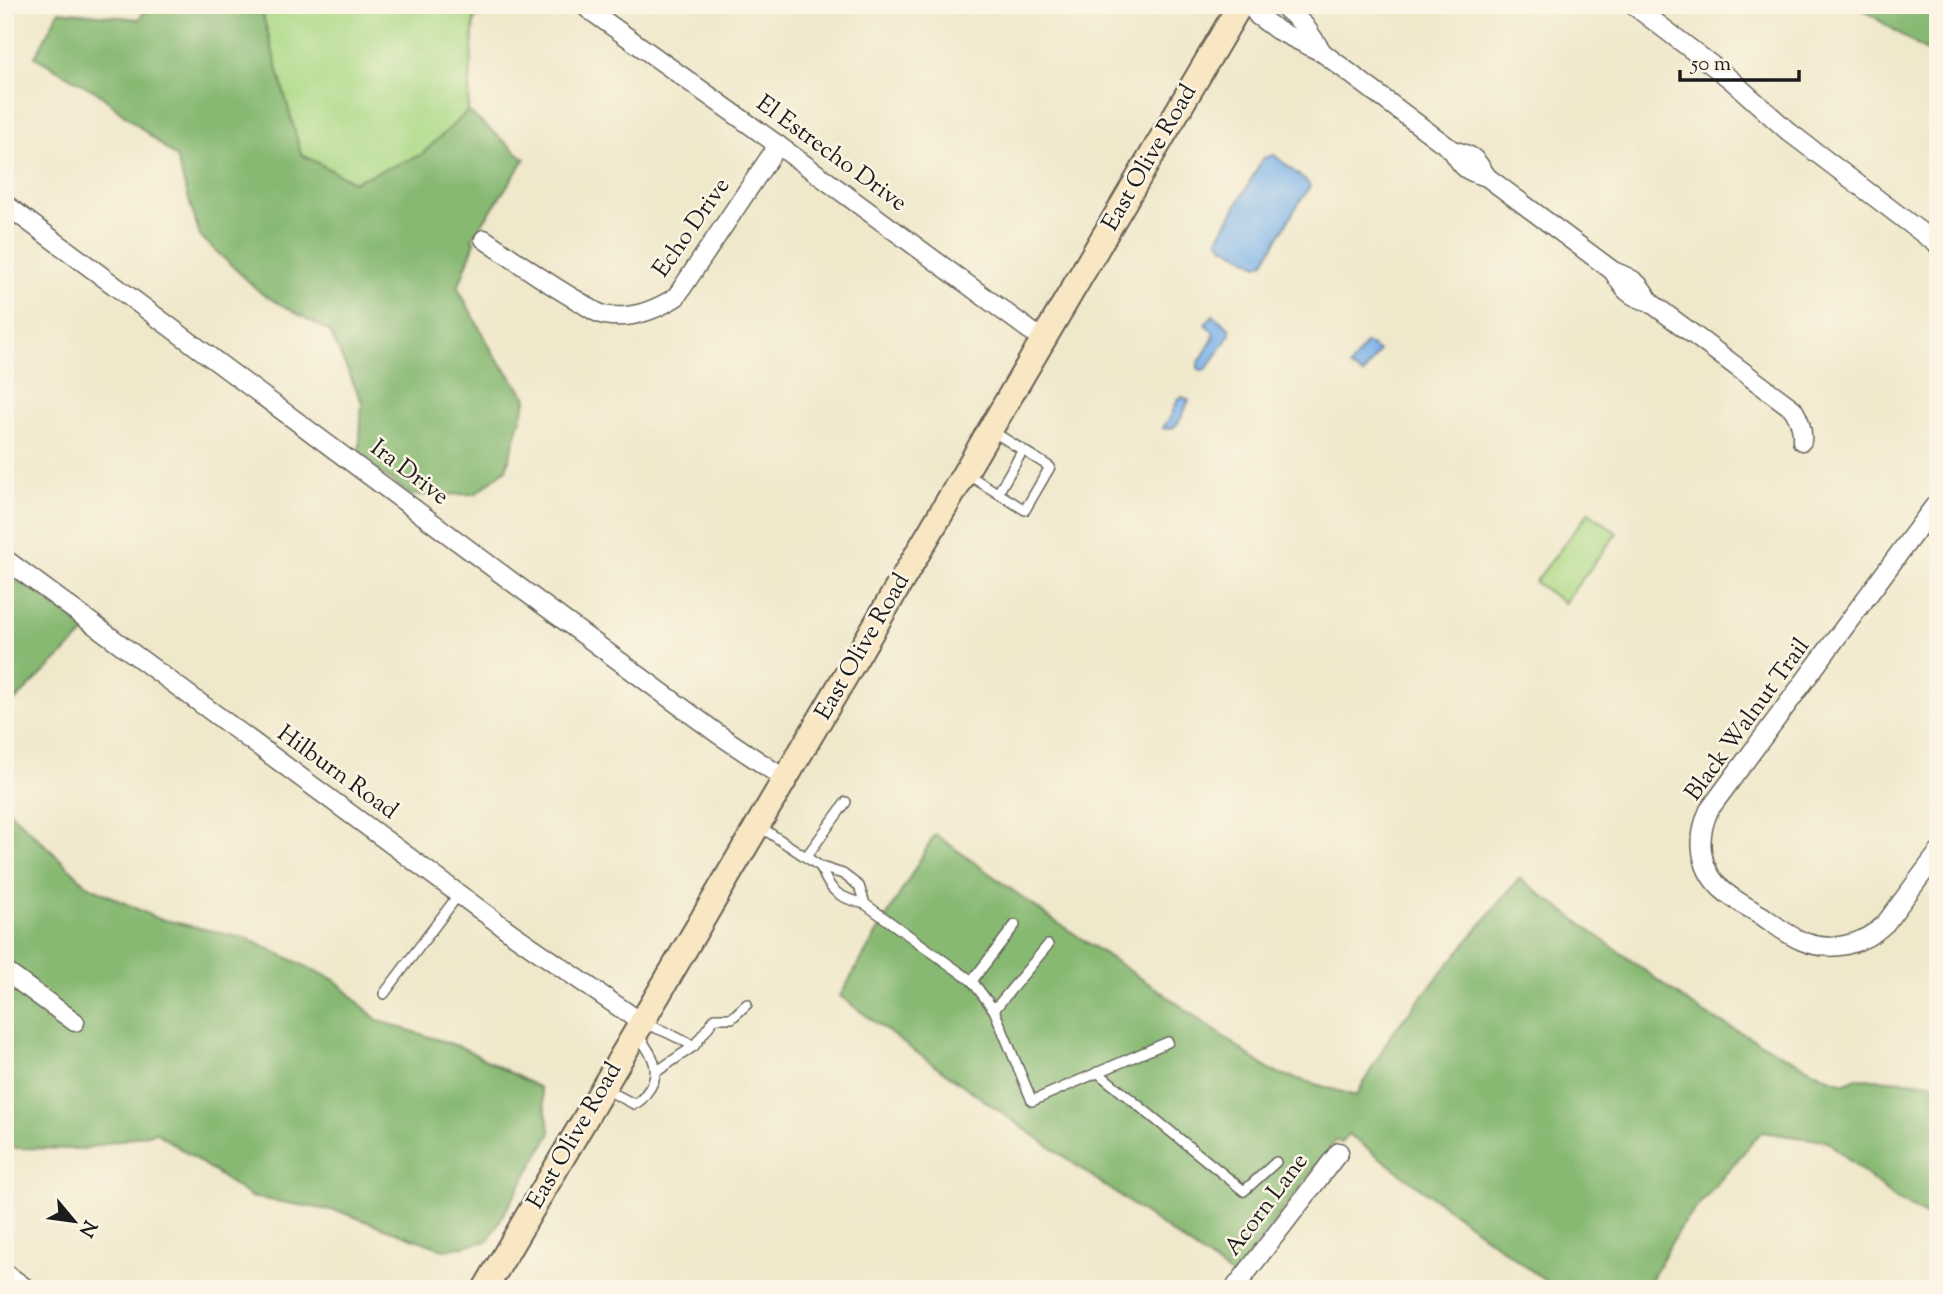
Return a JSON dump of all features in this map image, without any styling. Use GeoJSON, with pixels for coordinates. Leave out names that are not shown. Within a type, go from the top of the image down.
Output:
{"type":"FeatureCollection","features":[{"type":"Feature","properties":{"kind":"street","name":"East Olive Road"},"geometry":{"type":"LineString","coordinates":[[485,1289],[1240,5]]}},
{"type":"Feature","properties":{"kind":"street"},"geometry":{"type":"LineString","coordinates":[[1250,5],[1258,16],[1277,30],[1323,53],[1452,150],[1462,167],[1487,177],[1613,271],[1625,291],[1633,297],[1650,302],[1793,409],[1800,419],[1802,441]]}},
{"type":"Feature","properties":{"kind":"street"},"geometry":{"type":"LineString","coordinates":[[1282,5],[1306,26],[1323,53]]}},
{"type":"Feature","properties":{"kind":"street"},"geometry":{"type":"LineString","coordinates":[[1633,5],[1730,79],[1799,140],[1938,245]]}},
{"type":"Feature","properties":{"kind":"street","name":"El Estrecho Drive"},"geometry":{"type":"LineString","coordinates":[[589,9],[1043,340]]}},
{"type":"Feature","properties":{"kind":"street","name":"Echo Drive"},"geometry":{"type":"LineString","coordinates":[[484,239],[555,288],[601,314],[621,317],[640,314],[676,297],[778,145]]}},
{"type":"Feature","properties":{"kind":"street","name":"Ira Drive"},"geometry":{"type":"LineString","coordinates":[[5,204],[718,734],[785,779]]}},
{"type":"Feature","properties":{"kind":"street","name":"Black Walnut Trail"},"geometry":{"type":"LineString","coordinates":[[1938,501],[1709,810],[1701,836],[1705,867],[1725,892],[1799,940],[1832,947],[1850,945],[1878,931],[1938,853]]}},
{"type":"Feature","properties":{"kind":"street","name":"Hilburn Road"},"geometry":{"type":"LineString","coordinates":[[5,559],[639,1028]]}},
{"type":"Feature","properties":{"kind":"street"},"geometry":{"type":"LineString","coordinates":[[5,971],[75,1022]]}},
{"type":"Feature","properties":{"kind":"street","name":"Acorn Lane"},"geometry":{"type":"LineString","coordinates":[[1234,1289],[1339,1152]]}},
{"type":"Feature","properties":{"kind":"street"},"geometry":{"type":"LineString","coordinates":[[5,1273],[27,1289]]}},
{"type":"Feature","properties":{"kind":"lane"},"geometry":{"type":"LineString","coordinates":[[965,473],[1026,510],[1033,486],[1050,467],[990,430]]}},
{"type":"Feature","properties":{"kind":"lane"},"geometry":{"type":"LineString","coordinates":[[998,493],[1014,475],[1023,450]]}},
{"type":"Feature","properties":{"kind":"lane"},"geometry":{"type":"LineString","coordinates":[[806,858],[846,802]]}},
{"type":"Feature","properties":{"kind":"lane"},"geometry":{"type":"LineString","coordinates":[[758,825],[821,867],[843,874],[859,886],[865,904]]}},
{"type":"Feature","properties":{"kind":"lane"},"geometry":{"type":"LineString","coordinates":[[821,867],[827,884],[845,899],[865,904],[972,981],[994,1010],[1032,1101],[1168,1042]]}},
{"type":"Feature","properties":{"kind":"lane"},"geometry":{"type":"LineString","coordinates":[[384,994],[459,894]]}},
{"type":"Feature","properties":{"kind":"lane"},"geometry":{"type":"LineString","coordinates":[[972,981],[1015,925]]}},
{"type":"Feature","properties":{"kind":"lane"},"geometry":{"type":"LineString","coordinates":[[994,1010],[1048,945]]}},
{"type":"Feature","properties":{"kind":"lane"},"geometry":{"type":"LineString","coordinates":[[656,1072],[694,1046],[715,1018],[732,1018],[747,1004]]}},
{"type":"Feature","properties":{"kind":"lane"},"geometry":{"type":"LineString","coordinates":[[639,1028],[666,1032],[694,1046]]}},
{"type":"Feature","properties":{"kind":"lane"},"geometry":{"type":"LineString","coordinates":[[604,1088],[629,1103],[638,1103],[655,1080],[653,1060],[639,1028]]}},
{"type":"Feature","properties":{"kind":"lane"},"geometry":{"type":"LineString","coordinates":[[1097,1072],[1244,1191],[1276,1162]]}},
{"type":"Feature","properties":{"kind":"green space"},"geometry":{"type":"Polygon","coordinates":[[[150,5],[260,5],[301,154],[353,182],[421,155],[468,111],[525,159],[472,239],[475,242],[458,288],[493,353],[527,398],[506,469],[475,494],[411,495],[359,457],[362,402],[330,332],[262,294],[200,236],[176,157],[98,93],[35,57],[59,11],[139,19],[150,5]]]}},
{"type":"Feature","properties":{"kind":"green space"},"geometry":{"type":"Polygon","coordinates":[[[260,5],[501,5],[474,19],[468,111],[421,155],[354,182],[301,155],[260,5]]]}},
{"type":"Feature","properties":{"kind":"green space"},"geometry":{"type":"Polygon","coordinates":[[[1856,5],[1938,5],[1938,59],[1856,5]]]}},
{"type":"Feature","properties":{"kind":"green space"},"geometry":{"type":"Polygon","coordinates":[[[1589,512],[1617,533],[1564,603],[1535,582],[1589,512]]]}},
{"type":"Feature","properties":{"kind":"green space"},"geometry":{"type":"Polygon","coordinates":[[[5,569],[88,630],[5,710],[5,569]]]}},
{"type":"Feature","properties":{"kind":"green space"},"geometry":{"type":"Polygon","coordinates":[[[5,807],[87,885],[156,918],[248,939],[335,980],[377,1020],[461,1047],[540,1088],[551,1133],[488,1241],[445,1250],[341,1212],[251,1197],[156,1132],[83,1149],[15,1148],[5,1141],[5,807]]]}},
{"type":"Feature","properties":{"kind":"green space"},"geometry":{"type":"Polygon","coordinates":[[[935,834],[1271,1071],[1356,1096],[1392,1033],[1519,878],[1701,1012],[1828,1078],[1845,1083],[1857,1078],[1938,1083],[1938,1221],[1895,1199],[1827,1141],[1761,1132],[1680,1227],[1646,1289],[1556,1289],[1348,1134],[1341,1143],[1336,1140],[1233,1276],[840,996],[935,834]]]}},
{"type":"Feature","properties":{"kind":"water"},"geometry":{"type":"Polygon","coordinates":[[[1274,155],[1310,187],[1264,262],[1258,265],[1223,246],[1218,239],[1263,158],[1274,155]]]}},
{"type":"Feature","properties":{"kind":"water"},"geometry":{"type":"Polygon","coordinates":[[[1213,315],[1230,329],[1230,334],[1210,365],[1203,371],[1198,368],[1198,364],[1214,333],[1205,324],[1213,315]]]}},
{"type":"Feature","properties":{"kind":"water"},"geometry":{"type":"Polygon","coordinates":[[[1366,343],[1379,351],[1363,375],[1350,367],[1366,343]]]}},
{"type":"Feature","properties":{"kind":"water"},"geometry":{"type":"Polygon","coordinates":[[[1182,397],[1189,400],[1179,421],[1173,428],[1163,428],[1178,399],[1182,397]]]}}]}
